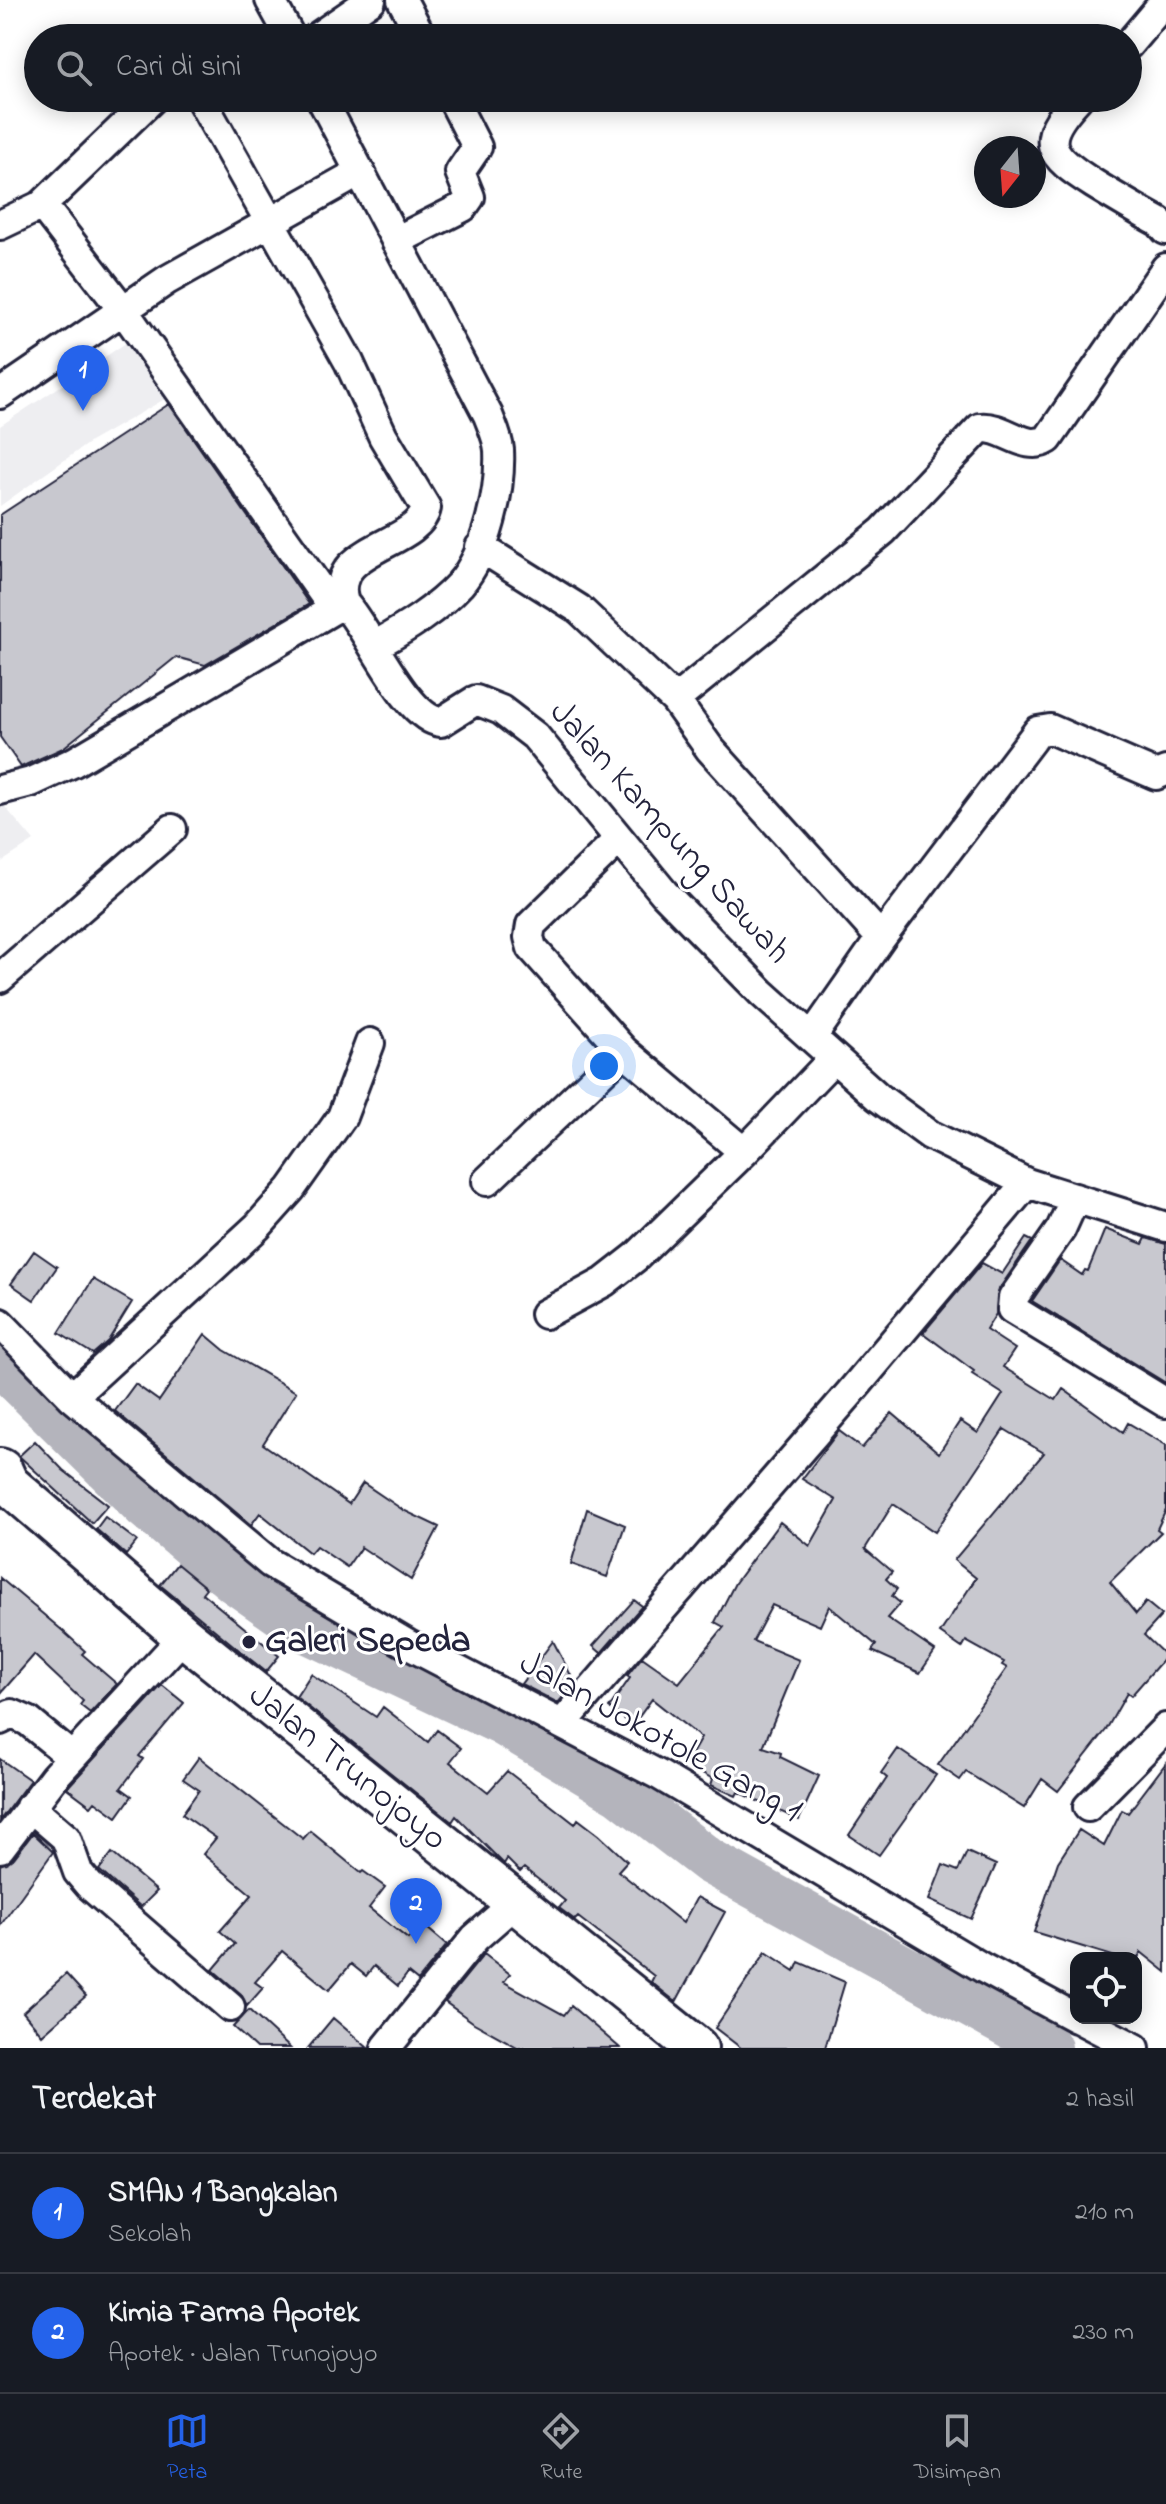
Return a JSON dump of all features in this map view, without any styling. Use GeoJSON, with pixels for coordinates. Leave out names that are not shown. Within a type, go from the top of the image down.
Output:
{"type":"FeatureCollection","features":[{"type":"Feature","properties":{"kind":"main road","name":"Jalan Trunojoyo"},"geometry":{"type":"LineString","coordinates":[[1,1478],[184,1636],[697,2048]]}},
{"type":"Feature","properties":{"kind":"street"},"geometry":{"type":"LineString","coordinates":[[270,0],[283,24]]}},
{"type":"Feature","properties":{"kind":"street"},"geometry":{"type":"LineString","coordinates":[[336,24],[371,0]]}},
{"type":"Feature","properties":{"kind":"street"},"geometry":{"type":"LineString","coordinates":[[402,0],[415,24]]}},
{"type":"Feature","properties":{"kind":"street"},"geometry":{"type":"LineString","coordinates":[[1142,28],[1166,0]]}},
{"type":"Feature","properties":{"kind":"street"},"geometry":{"type":"LineString","coordinates":[[0,225],[42,205],[138,112]]}},
{"type":"Feature","properties":{"kind":"street"},"geometry":{"type":"LineString","coordinates":[[0,790],[31,782],[74,762],[339,606],[342,579],[353,566],[421,521],[426,508],[387,443],[349,362],[208,112]]}},
{"type":"Feature","properties":{"kind":"street"},"geometry":{"type":"LineString","coordinates":[[328,112],[488,415],[499,446],[499,469],[480,547],[461,582],[416,622],[376,645]]}},
{"type":"Feature","properties":{"kind":"street"},"geometry":{"type":"LineString","coordinates":[[396,241],[463,207],[470,197],[460,172],[477,147],[459,112]]}},
{"type":"Feature","properties":{"kind":"street"},"geometry":{"type":"LineString","coordinates":[[1065,112],[1059,119],[1053,140],[1061,164],[1164,222]]}},
{"type":"Feature","properties":{"kind":"street"},"geometry":{"type":"LineString","coordinates":[[0,394],[167,280],[358,173]]}},
{"type":"Feature","properties":{"kind":"street","name":"Jalan Kampung Sawah"},"geometry":{"type":"LineString","coordinates":[[42,205],[123,310],[339,606],[376,645],[401,688],[429,719],[441,722],[476,700],[501,710],[535,736],[618,840],[762,993],[878,1097],[930,1135],[1027,1183],[1166,1227]]}},
{"type":"Feature","properties":{"kind":"street"},"geometry":{"type":"LineString","coordinates":[[0,232],[0,239]]}},
{"type":"Feature","properties":{"kind":"street"},"geometry":{"type":"LineString","coordinates":[[675,700],[883,531],[980,428],[991,426],[1030,444],[1048,439],[1166,268]]}},
{"type":"Feature","properties":{"kind":"street"},"geometry":{"type":"LineString","coordinates":[[480,547],[579,609],[675,700],[710,749],[881,938]]}},
{"type":"Feature","properties":{"kind":"street"},"geometry":{"type":"LineString","coordinates":[[812,1037],[881,938],[1038,731],[1050,729],[1156,775],[1166,771]]}},
{"type":"Feature","properties":{"kind":"street"},"geometry":{"type":"LineString","coordinates":[[0,978],[172,829]]}},
{"type":"Feature","properties":{"kind":"street"},"geometry":{"type":"LineString","coordinates":[[618,840],[531,925],[529,937],[532,948],[624,1051],[744,1152]]}},
{"type":"Feature","properties":{"kind":"street"},"geometry":{"type":"LineString","coordinates":[[72,1397],[258,1226],[291,1189],[342,1117],[370,1043]]}},
{"type":"Feature","properties":{"kind":"street"},"geometry":{"type":"LineString","coordinates":[[487,1181],[624,1051]]}},
{"type":"Feature","properties":{"kind":"street"},"geometry":{"type":"LineString","coordinates":[[545,1314],[604,1282],[636,1257],[744,1152],[834,1058]]}},
{"type":"Feature","properties":{"kind":"street"},"geometry":{"type":"LineString","coordinates":[[562,1724],[850,1393],[1027,1183]]}},
{"type":"Feature","properties":{"kind":"street"},"geometry":{"type":"LineString","coordinates":[[1075,1198],[1061,1229],[1013,1298],[1012,1309],[1166,1403]]}},
{"type":"Feature","properties":{"kind":"street","name":"Jalan Jokotole Gang 1"},"geometry":{"type":"LineString","coordinates":[[0,1323],[72,1397],[270,1563],[407,1644],[659,1775],[970,1960],[1070,2015]]}},
{"type":"Feature","properties":{"kind":"street"},"geometry":{"type":"LineString","coordinates":[[0,1848],[72,1757],[184,1636]]}},
{"type":"Feature","properties":{"kind":"street"},"geometry":{"type":"LineString","coordinates":[[0,1720],[12,1714],[28,1721],[72,1757]]}},
{"type":"Feature","properties":{"kind":"street"},"geometry":{"type":"LineString","coordinates":[[1088,1807],[1166,1728]]}},
{"type":"Feature","properties":{"kind":"street"},"geometry":{"type":"LineString","coordinates":[[30,1807],[66,1838],[78,1872],[89,1885],[230,2007]]}},
{"type":"Feature","properties":{"kind":"street"},"geometry":{"type":"LineString","coordinates":[[386,2048],[475,1938],[515,1903]]}},
{"type":"Feature","properties":{"kind":"street","name":"Jalan Jokotole Gang 1"},"geometry":{"type":"LineString","coordinates":[[1088,2024],[1135,2048]]}},
{"type":"Feature","properties":{"kind":"shaded area"},"geometry":{"type":"Polygon","coordinates":[[[135,337],[170,396],[90,442],[0,506],[0,426],[135,337]]]}},
{"type":"Feature","properties":{"kind":"shaded area"},"geometry":{"type":"Polygon","coordinates":[[[0,801],[34,841],[0,863],[0,801]]]}},
{"type":"Feature","properties":{"kind":"building"},"geometry":{"type":"Polygon","coordinates":[[[169,404],[309,604],[205,665],[176,657],[63,748],[21,767],[0,737],[0,515],[169,404]]]}},
{"type":"Feature","properties":{"kind":"building"},"geometry":{"type":"Polygon","coordinates":[[[1105,1229],[1143,1244],[1146,1238],[1166,1244],[1166,1383],[1032,1301],[1060,1260],[1082,1275],[1085,1270],[1088,1271],[1105,1229]]]}},
{"type":"Feature","properties":{"kind":"building"},"geometry":{"type":"Polygon","coordinates":[[[1026,1238],[1032,1241],[999,1289],[996,1314],[986,1330],[1015,1349],[1003,1367],[1056,1400],[1063,1389],[1123,1432],[1128,1423],[1166,1445],[1166,1510],[1157,1529],[1161,1532],[1110,1582],[1136,1614],[1146,1602],[1162,1615],[1144,1635],[1166,1656],[1131,1696],[1127,1693],[1106,1730],[1058,1791],[1042,1779],[1024,1808],[966,1772],[960,1780],[938,1765],[1007,1668],[1002,1665],[1004,1662],[966,1641],[962,1648],[940,1633],[976,1578],[954,1560],[1044,1453],[1004,1429],[935,1532],[893,1504],[865,1549],[892,1572],[886,1579],[897,1589],[892,1596],[900,1603],[887,1618],[935,1651],[920,1673],[872,1651],[876,1645],[829,1606],[820,1626],[772,1605],[753,1641],[799,1660],[763,1747],[781,1753],[780,1757],[819,1776],[799,1820],[738,1792],[736,1796],[711,1785],[713,1779],[686,1764],[701,1738],[652,1699],[633,1725],[609,1708],[630,1678],[627,1676],[642,1657],[679,1683],[724,1627],[715,1622],[735,1583],[780,1522],[810,1546],[836,1500],[802,1479],[839,1431],[862,1448],[892,1413],[939,1453],[960,1421],[978,1433],[1003,1394],[972,1374],[974,1371],[923,1333],[982,1263],[1002,1274],[1026,1238]]]}},
{"type":"Feature","properties":{"kind":"building"},"geometry":{"type":"Polygon","coordinates":[[[34,1251],[57,1267],[34,1300],[11,1284],[34,1251]]]}},
{"type":"Feature","properties":{"kind":"building"},"geometry":{"type":"Polygon","coordinates":[[[93,1279],[132,1302],[108,1341],[93,1354],[59,1333],[93,1279]]]}},
{"type":"Feature","properties":{"kind":"building"},"geometry":{"type":"Polygon","coordinates":[[[205,1334],[224,1350],[296,1392],[263,1444],[349,1504],[363,1483],[403,1510],[439,1527],[411,1580],[361,1547],[347,1567],[316,1546],[310,1553],[260,1513],[251,1525],[115,1411],[135,1384],[159,1401],[205,1334]]]}},
{"type":"Feature","properties":{"kind":"building"},"geometry":{"type":"Polygon","coordinates":[[[35,1441],[63,1470],[108,1505],[92,1523],[19,1456],[35,1441]]]}},
{"type":"Feature","properties":{"kind":"building"},"geometry":{"type":"Polygon","coordinates":[[[587,1509],[625,1525],[607,1577],[571,1564],[587,1509]]]}},
{"type":"Feature","properties":{"kind":"building"},"geometry":{"type":"Polygon","coordinates":[[[105,1517],[137,1541],[126,1555],[96,1529],[105,1517]]]}},
{"type":"Feature","properties":{"kind":"building"},"geometry":{"type":"Polygon","coordinates":[[[177,1564],[206,1588],[202,1593],[279,1656],[266,1672],[160,1585],[177,1564]]]}},
{"type":"Feature","properties":{"kind":"building"},"geometry":{"type":"Polygon","coordinates":[[[0,1578],[63,1631],[85,1651],[82,1654],[117,1684],[90,1713],[80,1705],[83,1701],[34,1655],[0,1694],[0,1578]]]}},
{"type":"Feature","properties":{"kind":"building"},"geometry":{"type":"Polygon","coordinates":[[[634,1600],[642,1606],[601,1653],[593,1646],[634,1600]]]}},
{"type":"Feature","properties":{"kind":"building"},"geometry":{"type":"Polygon","coordinates":[[[553,1641],[575,1683],[558,1703],[521,1684],[553,1641]]]}},
{"type":"Feature","properties":{"kind":"building"},"geometry":{"type":"Polygon","coordinates":[[[311,1674],[376,1717],[383,1707],[428,1742],[437,1730],[461,1748],[450,1762],[488,1792],[507,1771],[575,1824],[578,1819],[599,1835],[627,1861],[618,1871],[683,1923],[697,1897],[725,1912],[676,2002],[651,1982],[654,1976],[578,1917],[575,1920],[559,1908],[565,1901],[524,1868],[520,1872],[507,1859],[504,1864],[456,1816],[452,1822],[296,1697],[311,1674]]]}},
{"type":"Feature","properties":{"kind":"building"},"geometry":{"type":"Polygon","coordinates":[[[162,1685],[184,1703],[139,1756],[143,1759],[121,1788],[132,1796],[117,1817],[95,1801],[91,1806],[67,1788],[162,1685]]]}},
{"type":"Feature","properties":{"kind":"building"},"geometry":{"type":"Polygon","coordinates":[[[898,1749],[936,1775],[879,1855],[849,1835],[887,1778],[881,1773],[898,1749]]]}},
{"type":"Feature","properties":{"kind":"building"},"geometry":{"type":"Polygon","coordinates":[[[199,1757],[303,1839],[310,1831],[361,1873],[363,1871],[385,1887],[369,1908],[408,1939],[421,1923],[447,1945],[418,1981],[408,1973],[398,1986],[374,1966],[366,1976],[351,1964],[329,1990],[282,1951],[255,1982],[263,1988],[247,2006],[241,1994],[213,1970],[235,1944],[220,1931],[252,1895],[203,1854],[216,1838],[182,1814],[199,1790],[183,1779],[199,1757]]]}},
{"type":"Feature","properties":{"kind":"building"},"geometry":{"type":"Polygon","coordinates":[[[0,1759],[30,1780],[0,1820],[0,1759]]]}},
{"type":"Feature","properties":{"kind":"building"},"geometry":{"type":"Polygon","coordinates":[[[1166,1763],[1166,1972],[1142,1952],[1099,1952],[1034,1932],[1058,1862],[1079,1830],[1104,1846],[1122,1810],[1128,1813],[1166,1763]]]}},
{"type":"Feature","properties":{"kind":"building"},"geometry":{"type":"Polygon","coordinates":[[[33,1833],[53,1852],[0,1926],[0,1865],[14,1858],[33,1833]]]}},
{"type":"Feature","properties":{"kind":"building"},"geometry":{"type":"Polygon","coordinates":[[[967,1852],[996,1865],[971,1919],[929,1900],[943,1865],[958,1871],[967,1852]]]}},
{"type":"Feature","properties":{"kind":"building"},"geometry":{"type":"Polygon","coordinates":[[[112,1853],[157,1891],[141,1907],[99,1870],[112,1853]]]}},
{"type":"Feature","properties":{"kind":"building"},"geometry":{"type":"Polygon","coordinates":[[[766,1952],[795,1971],[799,1962],[845,1982],[825,2048],[741,2048],[715,2028],[766,1952]]]}},
{"type":"Feature","properties":{"kind":"building"},"geometry":{"type":"Polygon","coordinates":[[[484,1954],[510,1974],[504,1982],[564,2015],[571,2006],[620,2048],[519,2048],[474,2023],[445,2002],[484,1954]]]}},
{"type":"Feature","properties":{"kind":"building"},"geometry":{"type":"Polygon","coordinates":[[[66,1974],[86,1996],[42,2035],[23,2012],[66,1974]]]}},
{"type":"Feature","properties":{"kind":"building"},"geometry":{"type":"Polygon","coordinates":[[[249,2010],[290,2048],[256,2048],[233,2027],[249,2010]]]}},
{"type":"Feature","properties":{"kind":"building"},"geometry":{"type":"Polygon","coordinates":[[[333,2018],[368,2048],[308,2048],[333,2018]]]}},
{"type":"Feature","properties":{"kind":"waterway"},"geometry":{"type":"LineString","coordinates":[[0,1363],[145,1506],[236,1582],[302,1628],[503,1723],[621,1793],[709,1861],[1049,2048]]}},
{"type":"Feature","properties":{"kind":"place","name":"SMAN 1 Bangkalan"},"geometry":{"type":"Point","coordinates":[83,411]}},
{"type":"Feature","properties":{"kind":"place","name":"Galeri Sepeda"},"geometry":{"type":"Point","coordinates":[249,1642]}},
{"type":"Feature","properties":{"kind":"place","name":"Kimia Farma Apotek"},"geometry":{"type":"Point","coordinates":[416,1944]}}]}
